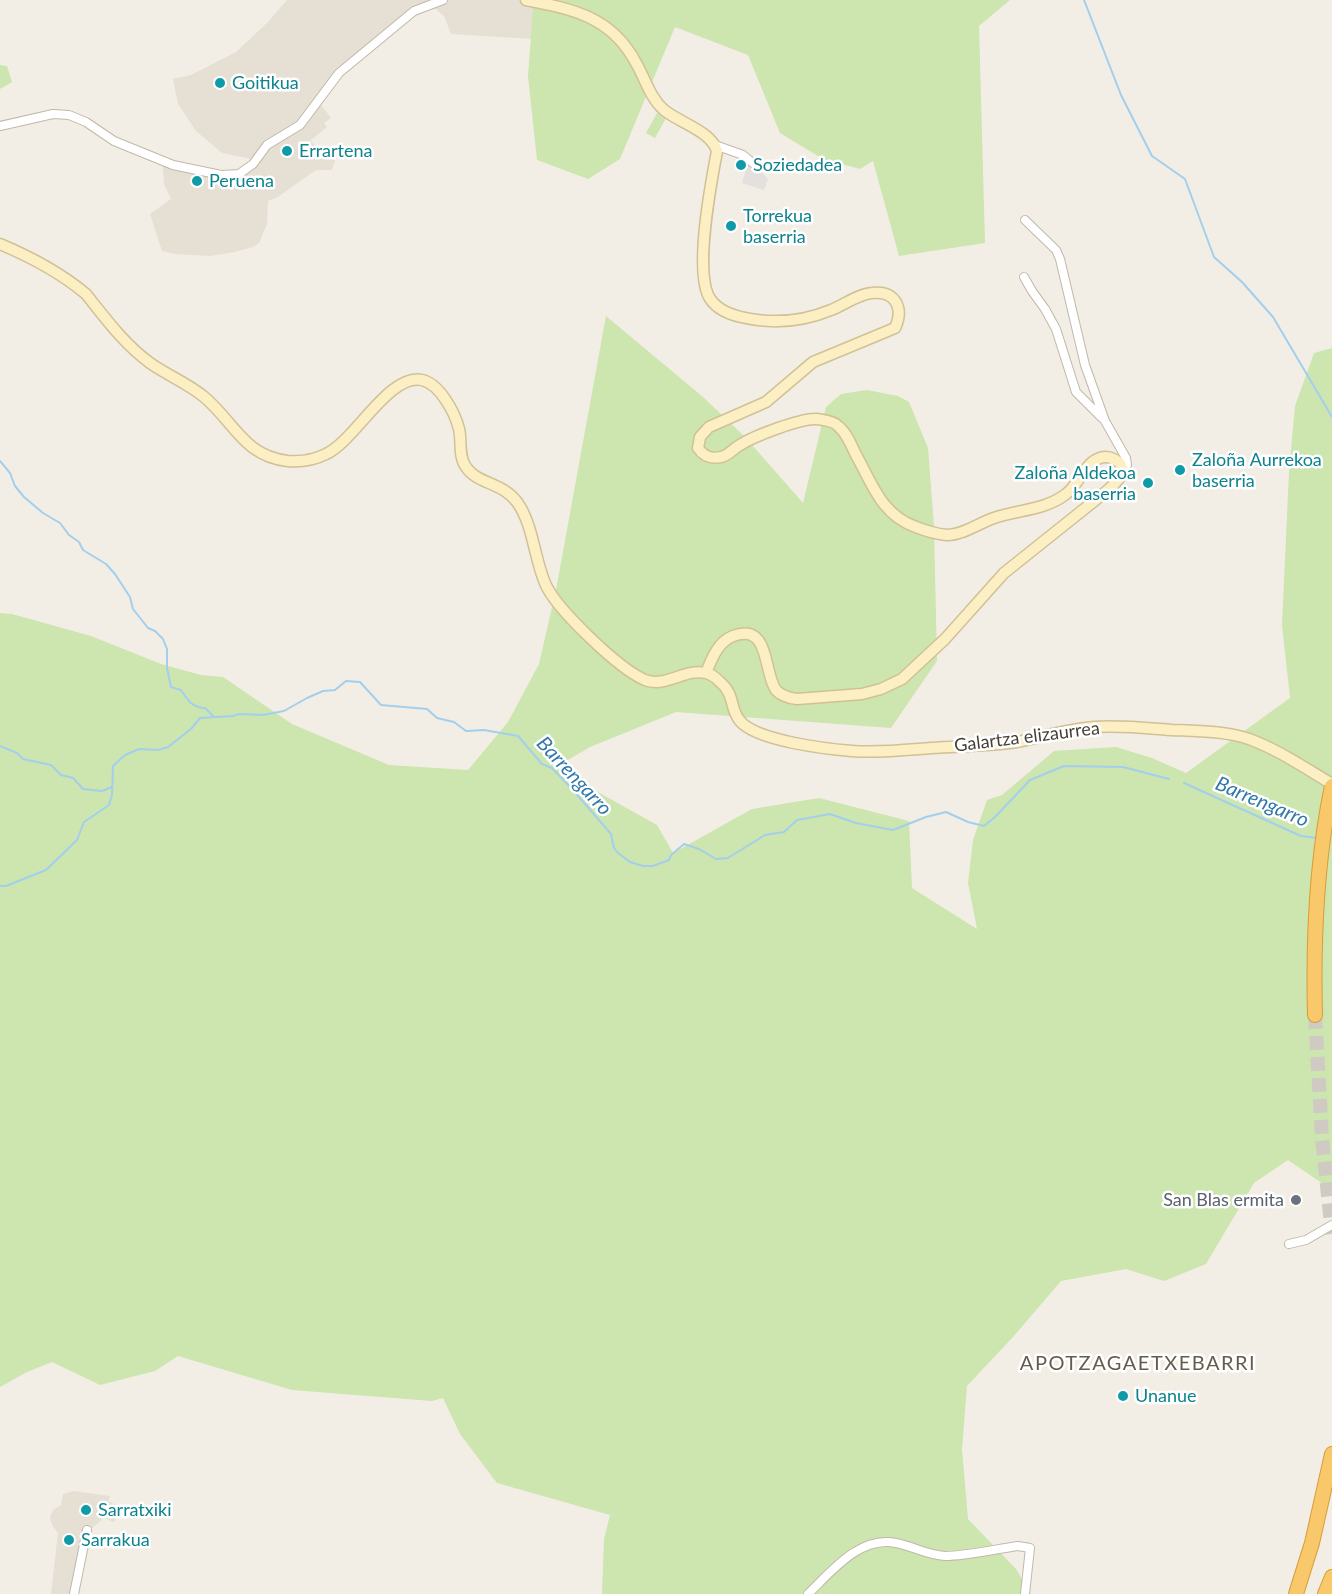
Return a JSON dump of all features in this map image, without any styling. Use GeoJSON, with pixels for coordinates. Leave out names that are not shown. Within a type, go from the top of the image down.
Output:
{"type":"FeatureCollection","features":[{"type":"Feature","properties":{"kind":"highway"},"geometry":{"type":"LineString","coordinates":[[1315,1015],[1313,950],[1322,843],[1332,785]]}},
{"type":"Feature","properties":{"kind":"highway"},"geometry":{"type":"LineString","coordinates":[[1296,1594],[1312,1543],[1332,1454]]}},
{"type":"Feature","properties":{"kind":"highway"},"geometry":{"type":"LineString","coordinates":[[1325,1594],[1332,1577]]}},
{"type":"Feature","properties":{"kind":"street"},"geometry":{"type":"LineString","coordinates":[[0,126],[53,114],[69,115],[86,122],[114,141],[168,163],[221,175],[239,174],[248,168],[267,145],[300,125],[339,73],[414,11],[443,0]]}},
{"type":"Feature","properties":{"kind":"street"},"geometry":{"type":"LineString","coordinates":[[526,0],[584,15],[614,32],[624,42],[658,103],[672,116],[710,137],[715,145],[717,151],[708,204],[703,272],[707,292],[714,304],[736,316],[775,322],[807,318],[830,311],[863,295],[881,293],[897,301],[899,317],[895,328],[813,362],[766,402],[709,427],[699,442],[698,448],[702,453],[711,458],[724,457],[739,445],[754,438],[803,421],[820,419],[830,422],[838,425],[845,435],[872,488],[891,513],[929,532],[950,535],[994,518],[1060,499],[1073,488],[1091,463],[1101,458],[1112,458],[1121,465],[1122,469]]}},
{"type":"Feature","properties":{"kind":"street"},"geometry":{"type":"LineString","coordinates":[[715,145],[743,155],[754,164]]}},
{"type":"Feature","properties":{"kind":"street"},"geometry":{"type":"LineString","coordinates":[[0,244],[33,260],[87,294],[130,346],[151,364],[206,399],[249,446],[272,458],[296,461],[323,456],[342,444],[389,393],[409,381],[422,380],[428,383],[438,391],[455,417],[459,428],[464,464],[476,476],[505,490],[519,504],[546,586],[565,613],[605,651],[645,680],[659,682],[696,673],[706,673],[713,656],[726,640],[740,634],[753,636],[764,649],[774,687],[787,697],[796,699],[862,694],[890,686],[902,679],[945,639],[1004,573],[1108,490],[1127,465],[1126,458],[1106,422],[1082,354],[1056,249],[1025,220]]}},
{"type":"Feature","properties":{"kind":"street"},"geometry":{"type":"LineString","coordinates":[[1024,277],[1046,309],[1056,329],[1076,392],[1106,422]]}},
{"type":"Feature","properties":{"kind":"street","name":"Galartza elizaurrea"},"geometry":{"type":"LineString","coordinates":[[706,673],[714,677],[730,693],[735,713],[743,724],[773,737],[802,744],[855,751],[879,751],[1013,742],[1106,726],[1210,732],[1244,738],[1266,746],[1332,785]]}},
{"type":"Feature","properties":{"kind":"street"},"geometry":{"type":"LineString","coordinates":[[1289,1244],[1306,1240],[1332,1225]]}},
{"type":"Feature","properties":{"kind":"street"},"geometry":{"type":"LineString","coordinates":[[74,1594],[87,1530]]}},
{"type":"Feature","properties":{"kind":"street"},"geometry":{"type":"LineString","coordinates":[[808,1594],[861,1547],[882,1541],[945,1556],[1018,1546],[1030,1548],[1025,1594]]}},
{"type":"Feature","properties":{"kind":"shaded area"},"geometry":{"type":"Polygon","coordinates":[[[287,0],[542,0],[532,39],[451,34],[444,16],[433,7],[417,13],[342,74],[332,85],[321,105],[331,118],[324,123],[327,127],[310,141],[335,160],[332,170],[316,170],[278,197],[268,201],[267,224],[259,243],[235,252],[210,256],[162,251],[150,214],[171,199],[164,184],[164,159],[180,165],[224,173],[238,171],[251,159],[222,153],[196,131],[178,104],[173,79],[191,75],[236,52],[268,22],[287,0]]]}},
{"type":"Feature","properties":{"kind":"shaded area"},"geometry":{"type":"Polygon","coordinates":[[[748,163],[754,164],[768,179],[764,190],[742,183],[748,163]]]}},
{"type":"Feature","properties":{"kind":"shaded area"},"geometry":{"type":"Polygon","coordinates":[[[74,1491],[110,1496],[108,1501],[118,1506],[114,1514],[117,1516],[114,1522],[104,1518],[91,1529],[85,1544],[75,1594],[51,1594],[58,1533],[50,1517],[53,1510],[61,1505],[63,1494],[74,1491]]]}},
{"type":"Feature","properties":{"kind":"green space"},"geometry":{"type":"Polygon","coordinates":[[[522,0],[1010,0],[979,26],[985,243],[899,256],[873,161],[860,169],[823,159],[780,133],[748,55],[675,27],[620,159],[588,179],[537,160],[528,76],[533,9],[522,0]]]}},
{"type":"Feature","properties":{"kind":"green space"},"geometry":{"type":"Polygon","coordinates":[[[0,65],[7,66],[12,82],[0,89],[0,65]]]}},
{"type":"Feature","properties":{"kind":"green space"},"geometry":{"type":"Polygon","coordinates":[[[657,113],[666,118],[655,138],[646,133],[657,113]]]}},
{"type":"Feature","properties":{"kind":"green space"},"geometry":{"type":"Polygon","coordinates":[[[606,316],[703,397],[745,437],[803,503],[826,407],[841,394],[867,390],[898,396],[909,402],[928,448],[934,526],[937,661],[891,728],[676,712],[590,747],[566,761],[596,791],[657,825],[673,853],[752,809],[819,798],[909,821],[912,888],[977,929],[968,883],[973,840],[987,800],[1002,795],[1054,751],[1116,747],[1152,758],[1186,773],[1290,698],[1282,625],[1289,472],[1295,406],[1314,353],[1332,348],[1332,1190],[1288,1160],[1254,1183],[1206,1264],[1164,1281],[1126,1269],[1061,1281],[967,1386],[962,1449],[968,1519],[1016,1569],[1031,1594],[602,1594],[604,1539],[610,1515],[497,1483],[460,1434],[443,1398],[432,1401],[292,1390],[178,1356],[155,1371],[100,1385],[52,1362],[27,1372],[0,1387],[0,613],[12,614],[91,636],[161,664],[201,675],[223,677],[292,724],[389,765],[468,770],[508,722],[539,664],[556,590],[606,316]]]}},
{"type":"Feature","properties":{"kind":"waterway"},"geometry":{"type":"LineString","coordinates":[[1084,0],[1121,95],[1152,156],[1185,179],[1214,257],[1242,282],[1273,317],[1332,417]]}},
{"type":"Feature","properties":{"kind":"waterway"},"geometry":{"type":"LineString","coordinates":[[0,461],[24,497],[43,513],[60,523],[69,535],[79,542],[83,550],[106,564],[115,574],[130,597],[133,609],[148,628],[163,639],[167,649],[167,668],[171,687],[181,690],[190,702],[205,708],[214,717]]}},
{"type":"Feature","properties":{"kind":"waterway","name":"Barrengarro"},"geometry":{"type":"LineString","coordinates":[[0,886],[6,886],[46,870],[77,840],[84,822],[109,805],[112,795],[113,766],[125,755],[139,749],[158,750],[168,747],[191,729],[200,718],[239,714],[263,715],[284,711],[323,691],[335,690],[346,681],[360,682],[381,705],[427,709],[437,718],[454,722],[466,731],[484,730],[518,736],[542,764],[552,768],[573,790],[611,834],[614,848],[618,853],[630,862],[643,866],[653,866],[669,860],[671,855],[684,844],[699,849],[716,859],[728,858],[765,835],[784,832],[797,820],[830,814],[856,823],[893,830],[946,812],[984,826],[1030,780],[1064,766],[1123,767],[1169,779]]}},
{"type":"Feature","properties":{"kind":"waterway"},"geometry":{"type":"LineString","coordinates":[[0,746],[17,753],[23,759],[51,765],[61,775],[73,778],[83,789],[102,791],[112,787]]}},
{"type":"Feature","properties":{"kind":"waterway","name":"Barrengarro"},"geometry":{"type":"LineString","coordinates":[[1184,783],[1301,836],[1317,838]]}},
{"type":"Feature","properties":{"kind":"tunnel"},"geometry":{"type":"LineString","coordinates":[[1315,1015],[1322,1138],[1332,1234]]}},
{"type":"Feature","properties":{"kind":"place","name":"Goitikua"},"geometry":{"type":"Point","coordinates":[220,83]}},
{"type":"Feature","properties":{"kind":"place","name":"Errartena"},"geometry":{"type":"Point","coordinates":[287,151]}},
{"type":"Feature","properties":{"kind":"place","name":"Soziedadea"},"geometry":{"type":"Point","coordinates":[741,165]}},
{"type":"Feature","properties":{"kind":"place","name":"Peruena"},"geometry":{"type":"Point","coordinates":[197,181]}},
{"type":"Feature","properties":{"kind":"place","name":"Torrekua baserria"},"geometry":{"type":"Point","coordinates":[731,226]}},
{"type":"Feature","properties":{"kind":"place","name":"Zaloña Aurrekoa baserria"},"geometry":{"type":"Point","coordinates":[1180,470]}},
{"type":"Feature","properties":{"kind":"place","name":"Zaloña Aldekoa baserria"},"geometry":{"type":"Point","coordinates":[1148,483]}},
{"type":"Feature","properties":{"kind":"place","name":"San Blas ermita"},"geometry":{"type":"Point","coordinates":[1296,1200]}},
{"type":"Feature","properties":{"kind":"place","name":"Unanue"},"geometry":{"type":"Point","coordinates":[1123,1396]}},
{"type":"Feature","properties":{"kind":"place","name":"Sarratxiki"},"geometry":{"type":"Point","coordinates":[86,1510]}},
{"type":"Feature","properties":{"kind":"place","name":"Sarrakua"},"geometry":{"type":"Point","coordinates":[69,1540]}},
{"type":"Feature","properties":{"kind":"district","name":"APOTZAGAETXEBARRI"},"geometry":{"type":"Point","coordinates":[1138,1364]}}]}
